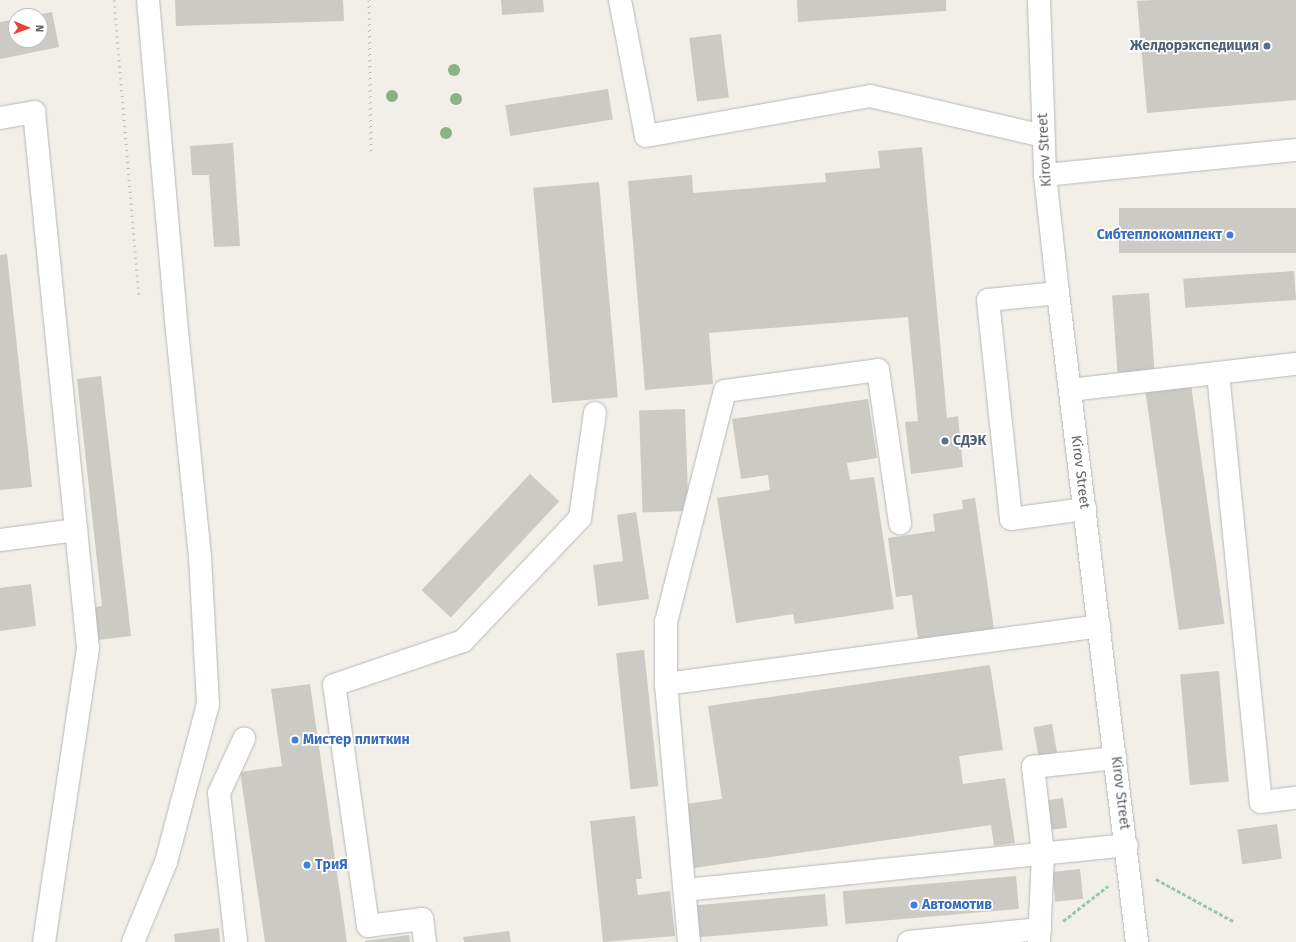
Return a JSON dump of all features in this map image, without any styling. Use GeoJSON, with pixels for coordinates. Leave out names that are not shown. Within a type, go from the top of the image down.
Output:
{"type":"FeatureCollection","features":[{"type":"Feature","properties":{"kind":"street"},"geometry":{"type":"LineString","coordinates":[[133,942],[166,862],[208,704],[200,557],[176,320],[148,0]]}},
{"type":"Feature","properties":{"kind":"street"},"geometry":{"type":"LineString","coordinates":[[620,0],[646,136],[870,96],[1044,136]]}},
{"type":"Feature","properties":{"kind":"street","name":"Kirov Street"},"geometry":{"type":"LineString","coordinates":[[1039,0],[1045,175],[1137,942]]}},
{"type":"Feature","properties":{"kind":"street"},"geometry":{"type":"LineString","coordinates":[[0,118],[34,112],[88,648],[44,942]]}},
{"type":"Feature","properties":{"kind":"street"},"geometry":{"type":"LineString","coordinates":[[1045,175],[1296,150]]}},
{"type":"Feature","properties":{"kind":"street"},"geometry":{"type":"LineString","coordinates":[[1058,293],[988,300],[1011,519],[1085,509]]}},
{"type":"Feature","properties":{"kind":"street"},"geometry":{"type":"LineString","coordinates":[[1070,390],[1296,364]]}},
{"type":"Feature","properties":{"kind":"street"},"geometry":{"type":"LineString","coordinates":[[689,942],[666,684],[666,622],[725,391],[878,370],[900,523]]}},
{"type":"Feature","properties":{"kind":"street"},"geometry":{"type":"LineString","coordinates":[[1218,373],[1261,802],[1296,798]]}},
{"type":"Feature","properties":{"kind":"street"},"geometry":{"type":"LineString","coordinates":[[425,942],[422,919],[368,926],[334,685],[463,642],[469,636],[580,518],[595,413]]}},
{"type":"Feature","properties":{"kind":"street"},"geometry":{"type":"LineString","coordinates":[[0,540],[76,530]]}},
{"type":"Feature","properties":{"kind":"street"},"geometry":{"type":"LineString","coordinates":[[666,684],[1099,626]]}},
{"type":"Feature","properties":{"kind":"street"},"geometry":{"type":"LineString","coordinates":[[236,942],[219,793],[244,739]]}},
{"type":"Feature","properties":{"kind":"street"},"geometry":{"type":"LineString","coordinates":[[909,942],[1046,932],[1043,853],[1033,767],[1116,758]]}},
{"type":"Feature","properties":{"kind":"street"},"geometry":{"type":"LineString","coordinates":[[685,890],[1126,845]]}},
{"type":"Feature","properties":{"kind":"path"},"geometry":{"type":"LineString","coordinates":[[1156,879],[1233,922]]}},
{"type":"Feature","properties":{"kind":"path"},"geometry":{"type":"LineString","coordinates":[[1046,932],[1112,883]]}},
{"type":"Feature","properties":{"kind":"building"},"geometry":{"type":"Polygon","coordinates":[[[175,0],[343,0],[344,21],[176,26],[175,0]]]}},
{"type":"Feature","properties":{"kind":"building"},"geometry":{"type":"Polygon","coordinates":[[[501,0],[543,0],[544,12],[502,15],[501,0]]]}},
{"type":"Feature","properties":{"kind":"building"},"geometry":{"type":"Polygon","coordinates":[[[797,0],[946,0],[946,11],[798,22],[797,0]]]}},
{"type":"Feature","properties":{"kind":"building"},"geometry":{"type":"Polygon","coordinates":[[[1296,0],[1296,100],[1147,113],[1137,1],[1296,0]]]}},
{"type":"Feature","properties":{"kind":"building"},"geometry":{"type":"Polygon","coordinates":[[[52,12],[59,47],[0,59],[0,22],[8,20],[8,48],[48,48],[48,13],[52,12]]]}},
{"type":"Feature","properties":{"kind":"building"},"geometry":{"type":"Polygon","coordinates":[[[721,34],[729,98],[697,101],[689,38],[721,34]]]}},
{"type":"Feature","properties":{"kind":"building"},"geometry":{"type":"Polygon","coordinates":[[[608,89],[613,120],[510,136],[505,105],[608,89]]]}},
{"type":"Feature","properties":{"kind":"building"},"geometry":{"type":"Polygon","coordinates":[[[233,143],[240,246],[214,247],[209,175],[192,175],[190,146],[233,143]]]}},
{"type":"Feature","properties":{"kind":"building"},"geometry":{"type":"Polygon","coordinates":[[[922,147],[947,418],[958,416],[963,467],[911,474],[905,422],[918,421],[908,317],[709,333],[713,384],[645,390],[628,181],[692,175],[693,193],[826,182],[825,173],[880,168],[878,151],[922,147]]]}},
{"type":"Feature","properties":{"kind":"building"},"geometry":{"type":"Polygon","coordinates":[[[599,182],[618,397],[552,403],[533,188],[599,182]]]}},
{"type":"Feature","properties":{"kind":"building"},"geometry":{"type":"Polygon","coordinates":[[[1119,208],[1296,208],[1296,253],[1119,253],[1119,208]]]}},
{"type":"Feature","properties":{"kind":"building"},"geometry":{"type":"Polygon","coordinates":[[[7,254],[32,487],[0,490],[0,255],[7,254]]]}},
{"type":"Feature","properties":{"kind":"building"},"geometry":{"type":"Polygon","coordinates":[[[1294,271],[1296,300],[1185,308],[1183,279],[1294,271]]]}},
{"type":"Feature","properties":{"kind":"building"},"geometry":{"type":"Polygon","coordinates":[[[1149,293],[1154,370],[1117,372],[1112,296],[1149,293]]]}},
{"type":"Feature","properties":{"kind":"building"},"geometry":{"type":"Polygon","coordinates":[[[101,376],[131,636],[98,640],[94,607],[102,606],[77,379],[101,376]]]}},
{"type":"Feature","properties":{"kind":"building"},"geometry":{"type":"Polygon","coordinates":[[[1191,385],[1225,624],[1179,630],[1145,391],[1191,385]]]}},
{"type":"Feature","properties":{"kind":"building"},"geometry":{"type":"Polygon","coordinates":[[[868,399],[877,458],[847,463],[850,480],[874,477],[894,609],[795,624],[793,614],[736,623],[717,498],[770,490],[768,475],[741,479],[732,419],[868,399]]]}},
{"type":"Feature","properties":{"kind":"building"},"geometry":{"type":"Polygon","coordinates":[[[685,409],[689,511],[643,513],[639,411],[685,409]]]}},
{"type":"Feature","properties":{"kind":"building"},"geometry":{"type":"Polygon","coordinates":[[[530,474],[559,501],[451,618],[422,590],[530,474]]]}},
{"type":"Feature","properties":{"kind":"building"},"geometry":{"type":"Polygon","coordinates":[[[975,498],[994,629],[918,639],[912,595],[896,597],[888,538],[935,531],[933,514],[963,509],[962,500],[975,498]]]}},
{"type":"Feature","properties":{"kind":"building"},"geometry":{"type":"Polygon","coordinates":[[[636,512],[649,599],[598,606],[593,565],[623,561],[617,515],[636,512]]]}},
{"type":"Feature","properties":{"kind":"building"},"geometry":{"type":"Polygon","coordinates":[[[31,584],[36,626],[0,631],[0,588],[31,584]]]}},
{"type":"Feature","properties":{"kind":"building"},"geometry":{"type":"Polygon","coordinates":[[[644,650],[658,786],[630,789],[616,653],[644,650]]]}},
{"type":"Feature","properties":{"kind":"building"},"geometry":{"type":"Polygon","coordinates":[[[990,665],[1003,750],[959,756],[963,784],[1005,778],[1015,843],[994,846],[991,825],[694,868],[685,804],[722,799],[708,706],[990,665]]]}},
{"type":"Feature","properties":{"kind":"building"},"geometry":{"type":"Polygon","coordinates":[[[1219,671],[1229,782],[1190,785],[1180,674],[1219,671]]]}},
{"type":"Feature","properties":{"kind":"building"},"geometry":{"type":"Polygon","coordinates":[[[310,684],[347,942],[265,942],[240,772],[282,766],[271,689],[310,684]]]}},
{"type":"Feature","properties":{"kind":"building"},"geometry":{"type":"Polygon","coordinates":[[[1052,724],[1057,753],[1038,756],[1033,727],[1052,724]]]}},
{"type":"Feature","properties":{"kind":"building"},"geometry":{"type":"Polygon","coordinates":[[[1063,798],[1067,828],[1048,830],[1044,801],[1063,798]]]}},
{"type":"Feature","properties":{"kind":"building"},"geometry":{"type":"Polygon","coordinates":[[[635,816],[642,879],[636,879],[638,895],[670,891],[675,936],[603,942],[590,821],[635,816]]]}},
{"type":"Feature","properties":{"kind":"building"},"geometry":{"type":"Polygon","coordinates":[[[1277,824],[1282,859],[1242,864],[1237,830],[1277,824]]]}},
{"type":"Feature","properties":{"kind":"building"},"geometry":{"type":"Polygon","coordinates":[[[1080,869],[1083,899],[1055,902],[1052,872],[1080,869]]]}},
{"type":"Feature","properties":{"kind":"building"},"geometry":{"type":"Polygon","coordinates":[[[1016,876],[1019,909],[846,924],[843,891],[1016,876]]]}},
{"type":"Feature","properties":{"kind":"building"},"geometry":{"type":"Polygon","coordinates":[[[825,894],[828,926],[696,937],[694,906],[825,894]]]}},
{"type":"Feature","properties":{"kind":"building"},"geometry":{"type":"Polygon","coordinates":[[[219,928],[220,942],[175,942],[174,934],[219,928]]]}},
{"type":"Feature","properties":{"kind":"building"},"geometry":{"type":"Polygon","coordinates":[[[509,931],[511,942],[464,942],[463,937],[509,931]]]}},
{"type":"Feature","properties":{"kind":"building"},"geometry":{"type":"Polygon","coordinates":[[[409,935],[410,942],[365,942],[365,941],[409,935]]]}},
{"type":"Feature","properties":{"kind":"railway"},"geometry":{"type":"LineString","coordinates":[[114,0],[139,296]]}},
{"type":"Feature","properties":{"kind":"railway"},"geometry":{"type":"LineString","coordinates":[[369,0],[371,154]]}},
{"type":"Feature","properties":{"kind":"place","name":"Желдорэкспедиция"},"geometry":{"type":"Point","coordinates":[1267,46]}},
{"type":"Feature","properties":{"kind":"place","name":"Сибтеплокомплект"},"geometry":{"type":"Point","coordinates":[1230,235]}},
{"type":"Feature","properties":{"kind":"place","name":"СДЭК"},"geometry":{"type":"Point","coordinates":[945,441]}},
{"type":"Feature","properties":{"kind":"place","name":"Мистер плиткин"},"geometry":{"type":"Point","coordinates":[295,740]}},
{"type":"Feature","properties":{"kind":"place","name":"ТриЯ"},"geometry":{"type":"Point","coordinates":[307,865]}},
{"type":"Feature","properties":{"kind":"place","name":"Автомотив"},"geometry":{"type":"Point","coordinates":[914,905]}}]}
